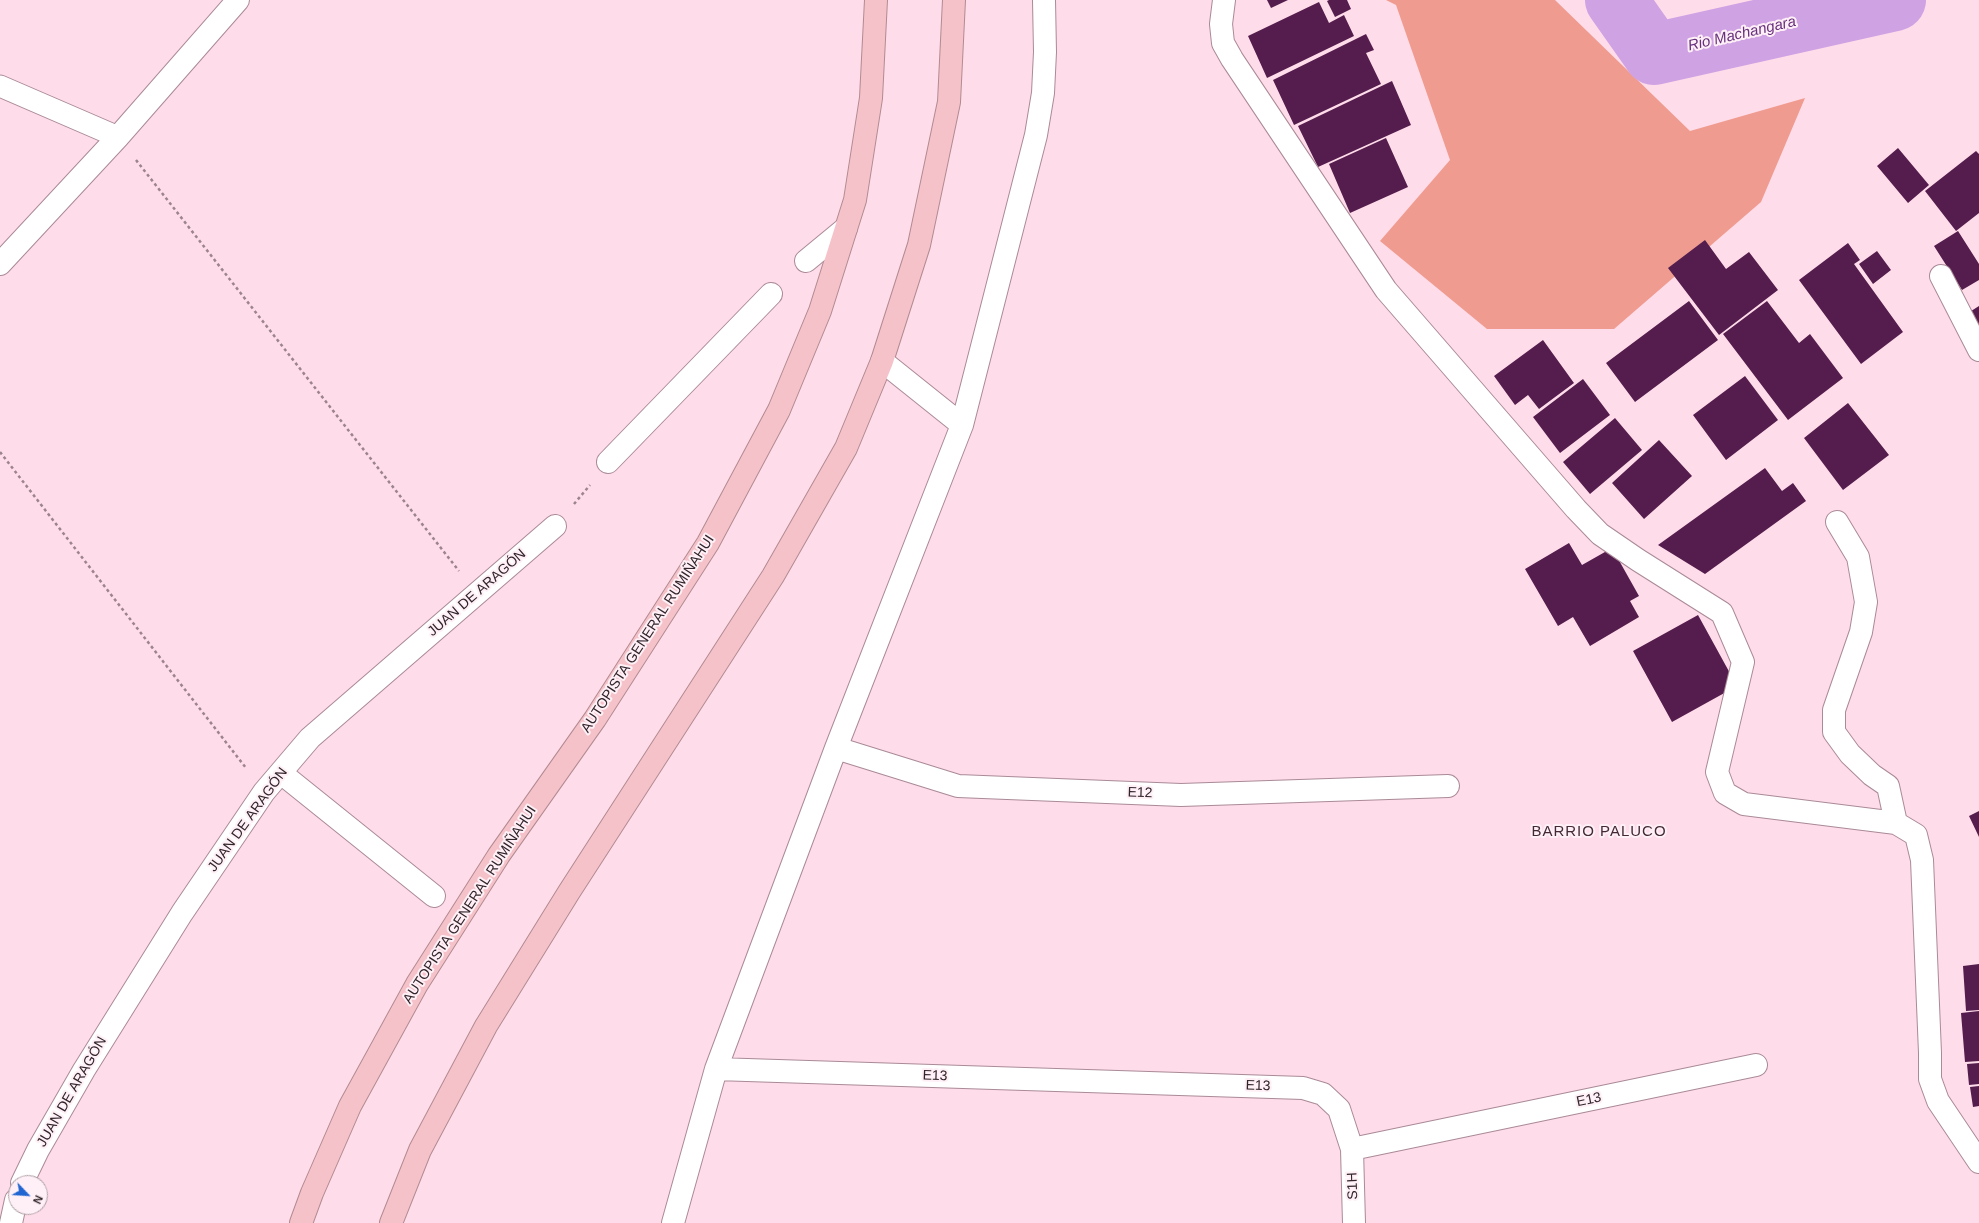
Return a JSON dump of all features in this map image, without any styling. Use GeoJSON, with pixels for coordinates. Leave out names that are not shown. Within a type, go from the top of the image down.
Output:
{"type":"FeatureCollection","features":[{"type":"Feature","properties":{"kind":"highway","name":"AUTOPISTA GENERAL RUMIÑAHUI"},"geometry":{"type":"LineString","coordinates":[[301,1223],[312,1193],[350,1106],[417,984],[499,855],[595,718],[708,543],[779,410],[820,311],[855,200],[872,98],[876,0]]}},
{"type":"Feature","properties":{"kind":"highway"},"geometry":{"type":"LineString","coordinates":[[391,1223],[420,1150],[486,1026],[577,879],[773,576],[846,448],[882,361],[919,245],[949,102],[954,0]]}},
{"type":"Feature","properties":{"kind":"street"},"geometry":{"type":"LineString","coordinates":[[0,264],[118,137],[238,0]]}},
{"type":"Feature","properties":{"kind":"street"},"geometry":{"type":"LineString","coordinates":[[673,1223],[716,1069],[836,748],[962,425],[1036,135],[1044,80],[1044,0]]}},
{"type":"Feature","properties":{"kind":"street"},"geometry":{"type":"LineString","coordinates":[[1224,0],[1221,24],[1223,43],[1232,59],[1386,290],[1576,509],[1600,534],[1722,613],[1743,662],[1717,772],[1725,793],[1744,804],[1896,823],[1916,835],[1922,860],[1930,1079],[1938,1101],[1979,1162]]}},
{"type":"Feature","properties":{"kind":"street"},"geometry":{"type":"LineString","coordinates":[[806,261],[846,228]]}},
{"type":"Feature","properties":{"kind":"street"},"geometry":{"type":"LineString","coordinates":[[1941,276],[1979,350]]}},
{"type":"Feature","properties":{"kind":"street"},"geometry":{"type":"LineString","coordinates":[[608,462],[771,294]]}},
{"type":"Feature","properties":{"kind":"street"},"geometry":{"type":"LineString","coordinates":[[882,361],[962,425]]}},
{"type":"Feature","properties":{"kind":"street"},"geometry":{"type":"LineString","coordinates":[[1837,522],[1858,557],[1866,602],[1861,632],[1834,710],[1834,732],[1850,754],[1872,775],[1888,786],[1896,823]]}},
{"type":"Feature","properties":{"kind":"street","name":"JUAN DE ARAGÓN"},"geometry":{"type":"LineString","coordinates":[[26,1175],[38,1150],[84,1070],[182,913],[264,792],[310,738],[555,526]]}},
{"type":"Feature","properties":{"kind":"street","name":"E12"},"geometry":{"type":"LineString","coordinates":[[836,748],[958,786],[1181,795],[1448,786]]}},
{"type":"Feature","properties":{"kind":"street"},"geometry":{"type":"LineString","coordinates":[[281,773],[434,896]]}},
{"type":"Feature","properties":{"kind":"street","name":"E13"},"geometry":{"type":"LineString","coordinates":[[716,1069],[1303,1088],[1323,1094],[1339,1109],[1352,1149],[1756,1065]]}},
{"type":"Feature","properties":{"kind":"street","name":"S1H"},"geometry":{"type":"LineString","coordinates":[[1352,1149],[1354,1223]]}},
{"type":"Feature","properties":{"kind":"lane"},"geometry":{"type":"LineString","coordinates":[[0,86],[118,137]]}},
{"type":"Feature","properties":{"kind":"path"},"geometry":{"type":"LineString","coordinates":[[118,137],[477,593]]}},
{"type":"Feature","properties":{"kind":"path"},"geometry":{"type":"LineString","coordinates":[[0,452],[264,792]]}},
{"type":"Feature","properties":{"kind":"path"},"geometry":{"type":"LineString","coordinates":[[555,526],[608,462]]}},
{"type":"Feature","properties":{"kind":"shaded area"},"geometry":{"type":"Polygon","coordinates":[[[1386,0],[1555,0],[1690,131],[1805,98],[1761,202],[1614,329],[1487,329],[1380,241],[1450,160],[1396,5],[1386,0]]]}},
{"type":"Feature","properties":{"kind":"building"},"geometry":{"type":"Polygon","coordinates":[[[1267,0],[1288,0],[1271,8],[1267,0]]]}},
{"type":"Feature","properties":{"kind":"building"},"geometry":{"type":"Polygon","coordinates":[[[1347,0],[1351,9],[1335,17],[1327,1],[1347,0]]]}},
{"type":"Feature","properties":{"kind":"building"},"geometry":{"type":"Polygon","coordinates":[[[1319,2],[1329,23],[1344,15],[1354,36],[1267,78],[1248,36],[1319,2]]]}},
{"type":"Feature","properties":{"kind":"building"},"geometry":{"type":"Polygon","coordinates":[[[1366,34],[1374,50],[1366,53],[1381,84],[1294,125],[1273,80],[1366,34]]]}},
{"type":"Feature","properties":{"kind":"building"},"geometry":{"type":"Polygon","coordinates":[[[1392,81],[1411,125],[1318,167],[1298,126],[1392,81]]]}},
{"type":"Feature","properties":{"kind":"building"},"geometry":{"type":"Polygon","coordinates":[[[1386,138],[1408,187],[1350,213],[1329,164],[1386,138]]]}},
{"type":"Feature","properties":{"kind":"building"},"geometry":{"type":"Polygon","coordinates":[[[1898,148],[1929,185],[1908,203],[1877,166],[1898,148]]]}},
{"type":"Feature","properties":{"kind":"building"},"geometry":{"type":"Polygon","coordinates":[[[1976,151],[1979,154],[1979,213],[1956,231],[1925,191],[1976,151]]]}},
{"type":"Feature","properties":{"kind":"building"},"geometry":{"type":"Polygon","coordinates":[[[1958,231],[1979,264],[1979,280],[1962,290],[1934,246],[1958,231]]]}},
{"type":"Feature","properties":{"kind":"building"},"geometry":{"type":"Polygon","coordinates":[[[1705,240],[1726,269],[1749,252],[1778,290],[1719,335],[1668,268],[1705,240]]]}},
{"type":"Feature","properties":{"kind":"building"},"geometry":{"type":"Polygon","coordinates":[[[1848,243],[1860,260],[1854,264],[1903,332],[1861,364],[1799,280],[1848,243]]]}},
{"type":"Feature","properties":{"kind":"building"},"geometry":{"type":"Polygon","coordinates":[[[1877,251],[1891,270],[1873,284],[1859,264],[1877,251]]]}},
{"type":"Feature","properties":{"kind":"building"},"geometry":{"type":"Polygon","coordinates":[[[1689,301],[1718,340],[1635,402],[1606,363],[1689,301]]]}},
{"type":"Feature","properties":{"kind":"building"},"geometry":{"type":"Polygon","coordinates":[[[1767,301],[1799,343],[1810,334],[1843,378],[1788,420],[1723,334],[1767,301]]]}},
{"type":"Feature","properties":{"kind":"building"},"geometry":{"type":"Polygon","coordinates":[[[1979,306],[1979,330],[1968,313],[1979,306]]]}},
{"type":"Feature","properties":{"kind":"building"},"geometry":{"type":"Polygon","coordinates":[[[1543,340],[1574,383],[1539,409],[1528,395],[1515,405],[1494,376],[1543,340]]]}},
{"type":"Feature","properties":{"kind":"building"},"geometry":{"type":"Polygon","coordinates":[[[1745,376],[1778,420],[1726,460],[1693,415],[1745,376]]]}},
{"type":"Feature","properties":{"kind":"building"},"geometry":{"type":"Polygon","coordinates":[[[1583,379],[1610,415],[1560,453],[1533,417],[1583,379]]]}},
{"type":"Feature","properties":{"kind":"building"},"geometry":{"type":"Polygon","coordinates":[[[1848,403],[1889,455],[1843,490],[1804,438],[1848,403]]]}},
{"type":"Feature","properties":{"kind":"building"},"geometry":{"type":"Polygon","coordinates":[[[1615,418],[1642,450],[1590,494],[1563,462],[1615,418]]]}},
{"type":"Feature","properties":{"kind":"building"},"geometry":{"type":"Polygon","coordinates":[[[1659,440],[1692,476],[1644,519],[1612,483],[1659,440]]]}},
{"type":"Feature","properties":{"kind":"building"},"geometry":{"type":"Polygon","coordinates":[[[1765,468],[1782,491],[1793,483],[1806,501],[1705,574],[1658,545],[1765,468]]]}},
{"type":"Feature","properties":{"kind":"building"},"geometry":{"type":"Polygon","coordinates":[[[1569,543],[1582,565],[1612,548],[1639,596],[1630,601],[1639,617],[1590,646],[1573,617],[1558,626],[1525,569],[1569,543]]]}},
{"type":"Feature","properties":{"kind":"building"},"geometry":{"type":"Polygon","coordinates":[[[1698,615],[1737,686],[1672,722],[1633,651],[1698,615]]]}},
{"type":"Feature","properties":{"kind":"building"},"geometry":{"type":"Polygon","coordinates":[[[1979,811],[1979,837],[1969,816],[1979,811]]]}},
{"type":"Feature","properties":{"kind":"building"},"geometry":{"type":"Polygon","coordinates":[[[1979,964],[1979,1010],[1966,1011],[1963,966],[1979,964]]]}},
{"type":"Feature","properties":{"kind":"building"},"geometry":{"type":"Polygon","coordinates":[[[1979,1011],[1979,1061],[1965,1062],[1961,1013],[1979,1011]]]}},
{"type":"Feature","properties":{"kind":"building"},"geometry":{"type":"Polygon","coordinates":[[[1979,1063],[1979,1084],[1969,1085],[1967,1064],[1979,1063]]]}},
{"type":"Feature","properties":{"kind":"building"},"geometry":{"type":"Polygon","coordinates":[[[1979,1086],[1979,1106],[1973,1107],[1970,1087],[1979,1086]]]}},
{"type":"Feature","properties":{"kind":"waterway","name":"Rio Machangara"},"geometry":{"type":"LineString","coordinates":[[1616,0],[1654,54],[1895,0]]}},
{"type":"Feature","properties":{"kind":"district","name":"BARRIO PALUCO"},"geometry":{"type":"Point","coordinates":[1599,832]}}]}
